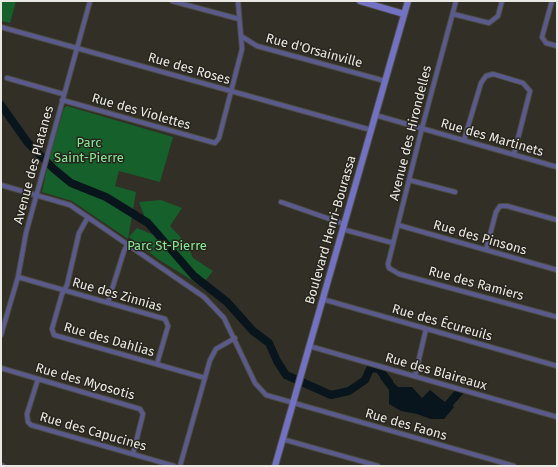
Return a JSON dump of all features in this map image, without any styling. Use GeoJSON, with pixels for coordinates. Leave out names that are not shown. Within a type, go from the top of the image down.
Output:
{"type":"FeatureCollection","features":[{"type":"Feature","properties":{"kind":"main road"},"geometry":{"type":"LineString","coordinates":[[360,1],[404,14]]}},
{"type":"Feature","properties":{"kind":"main road","name":"Boulevard Henri-Bourassa"},"geometry":{"type":"LineString","coordinates":[[275,466],[408,1]]}},
{"type":"Feature","properties":{"kind":"street","name":"Avenue des Platanes"},"geometry":{"type":"LineString","coordinates":[[1,335],[18,277],[26,233],[63,94],[90,1]]}},
{"type":"Feature","properties":{"kind":"street"},"geometry":{"type":"LineString","coordinates":[[172,1],[239,20]]}},
{"type":"Feature","properties":{"kind":"street"},"geometry":{"type":"LineString","coordinates":[[230,91],[242,49],[238,1]]}},
{"type":"Feature","properties":{"kind":"street","name":"Avenue des Hirondelles"},"geometry":{"type":"LineString","coordinates":[[390,270],[388,264],[393,243],[456,1]]}},
{"type":"Feature","properties":{"kind":"street"},"geometry":{"type":"LineString","coordinates":[[452,14],[489,23],[496,19],[502,1]]}},
{"type":"Feature","properties":{"kind":"street"},"geometry":{"type":"LineString","coordinates":[[552,1],[542,37],[546,43],[557,46]]}},
{"type":"Feature","properties":{"kind":"street","name":"Rue des Roses"},"geometry":{"type":"LineString","coordinates":[[1,27],[371,130]]}},
{"type":"Feature","properties":{"kind":"street","name":"Rue d'Orsainville"},"geometry":{"type":"LineString","coordinates":[[241,36],[257,46],[385,81]]}},
{"type":"Feature","properties":{"kind":"street"},"geometry":{"type":"LineString","coordinates":[[464,140],[481,83],[486,76],[493,74],[523,83],[530,91],[514,154]]}},
{"type":"Feature","properties":{"kind":"street"},"geometry":{"type":"LineString","coordinates":[[7,78],[63,94]]}},
{"type":"Feature","properties":{"kind":"street","name":"Rue des Violettes"},"geometry":{"type":"LineString","coordinates":[[62,100],[215,143],[219,138],[230,91]]}},
{"type":"Feature","properties":{"kind":"street","name":"Rue des Martinets"},"geometry":{"type":"LineString","coordinates":[[375,115],[557,167]]}},
{"type":"Feature","properties":{"kind":"street"},"geometry":{"type":"LineString","coordinates":[[409,180],[455,192]]}},
{"type":"Feature","properties":{"kind":"street","name":"Rue des Faons"},"geometry":{"type":"LineString","coordinates":[[1,185],[70,205],[213,305],[224,318],[235,338],[255,383],[263,394],[514,466]]}},
{"type":"Feature","properties":{"kind":"street"},"geometry":{"type":"LineString","coordinates":[[281,202],[343,227],[393,243]]}},
{"type":"Feature","properties":{"kind":"street"},"geometry":{"type":"LineString","coordinates":[[486,250],[496,212],[500,206],[507,206],[557,220]]}},
{"type":"Feature","properties":{"kind":"street"},"geometry":{"type":"LineString","coordinates":[[65,290],[81,228],[88,217]]}},
{"type":"Feature","properties":{"kind":"street","name":"Rue des Pinsons"},"geometry":{"type":"LineString","coordinates":[[398,225],[557,270]]}},
{"type":"Feature","properties":{"kind":"street"},"geometry":{"type":"LineString","coordinates":[[108,302],[124,251],[128,245]]}},
{"type":"Feature","properties":{"kind":"street","name":"Rue des Ramiers"},"geometry":{"type":"LineString","coordinates":[[390,270],[557,317]]}},
{"type":"Feature","properties":{"kind":"street","name":"Rue des Zinnias"},"geometry":{"type":"LineString","coordinates":[[18,277],[161,318],[167,322],[167,330],[157,364]]}},
{"type":"Feature","properties":{"kind":"street","name":"Rue des Dahlias"},"geometry":{"type":"LineString","coordinates":[[65,290],[52,329],[54,335],[205,378]]}},
{"type":"Feature","properties":{"kind":"street","name":"Rue des Écureuils"},"geometry":{"type":"LineString","coordinates":[[322,299],[557,366]]}},
{"type":"Feature","properties":{"kind":"street"},"geometry":{"type":"LineString","coordinates":[[415,376],[426,329]]}},
{"type":"Feature","properties":{"kind":"street"},"geometry":{"type":"LineString","coordinates":[[180,466],[213,353],[222,344],[235,338]]}},
{"type":"Feature","properties":{"kind":"street","name":"Rue des Blaireaux"},"geometry":{"type":"LineString","coordinates":[[309,346],[557,417]]}},
{"type":"Feature","properties":{"kind":"street","name":"Rue des Myosotis"},"geometry":{"type":"LineString","coordinates":[[1,368],[140,409],[143,414],[132,454]]}},
{"type":"Feature","properties":{"kind":"street","name":"Rue des Capucines"},"geometry":{"type":"LineString","coordinates":[[38,379],[27,414],[28,422],[31,425],[174,466]]}},
{"type":"Feature","properties":{"kind":"street"},"geometry":{"type":"LineString","coordinates":[[282,439],[378,466]]}},
{"type":"Feature","properties":{"kind":"green space"},"geometry":{"type":"Polygon","coordinates":[[[1,1],[16,1],[10,23],[1,21],[1,1]]]}},
{"type":"Feature","properties":{"kind":"green space","name":"Parc Saint-Pierre"},"geometry":{"type":"Polygon","coordinates":[[[67,106],[173,137],[160,182],[119,171],[115,186],[136,192],[128,239],[72,201],[42,192],[49,159],[64,108],[67,106]]]}},
{"type":"Feature","properties":{"kind":"green space","name":"Parc St-Pierre"},"geometry":{"type":"Polygon","coordinates":[[[161,200],[182,208],[170,226],[187,244],[193,258],[213,271],[201,286],[158,259],[129,237],[137,228],[154,235],[147,223],[139,202],[161,200]]]}},
{"type":"Feature","properties":{"kind":"shaded area"},"geometry":{"type":"Polygon","coordinates":[[[383,373],[398,387],[412,387],[422,398],[430,390],[446,403],[454,407],[444,419],[431,419],[417,414],[401,411],[389,404],[389,390],[380,378],[383,373]]]}},
{"type":"Feature","properties":{"kind":"waterway"},"geometry":{"type":"LineString","coordinates":[[1,105],[28,143],[54,169],[71,183],[106,197],[148,223],[194,276],[227,302],[253,331],[269,343],[277,361],[286,375],[331,395],[349,391],[365,380],[370,369],[378,368],[389,382]]}},
{"type":"Feature","properties":{"kind":"waterway"},"geometry":{"type":"LineString","coordinates":[[441,407],[446,407],[460,391]]}}]}
